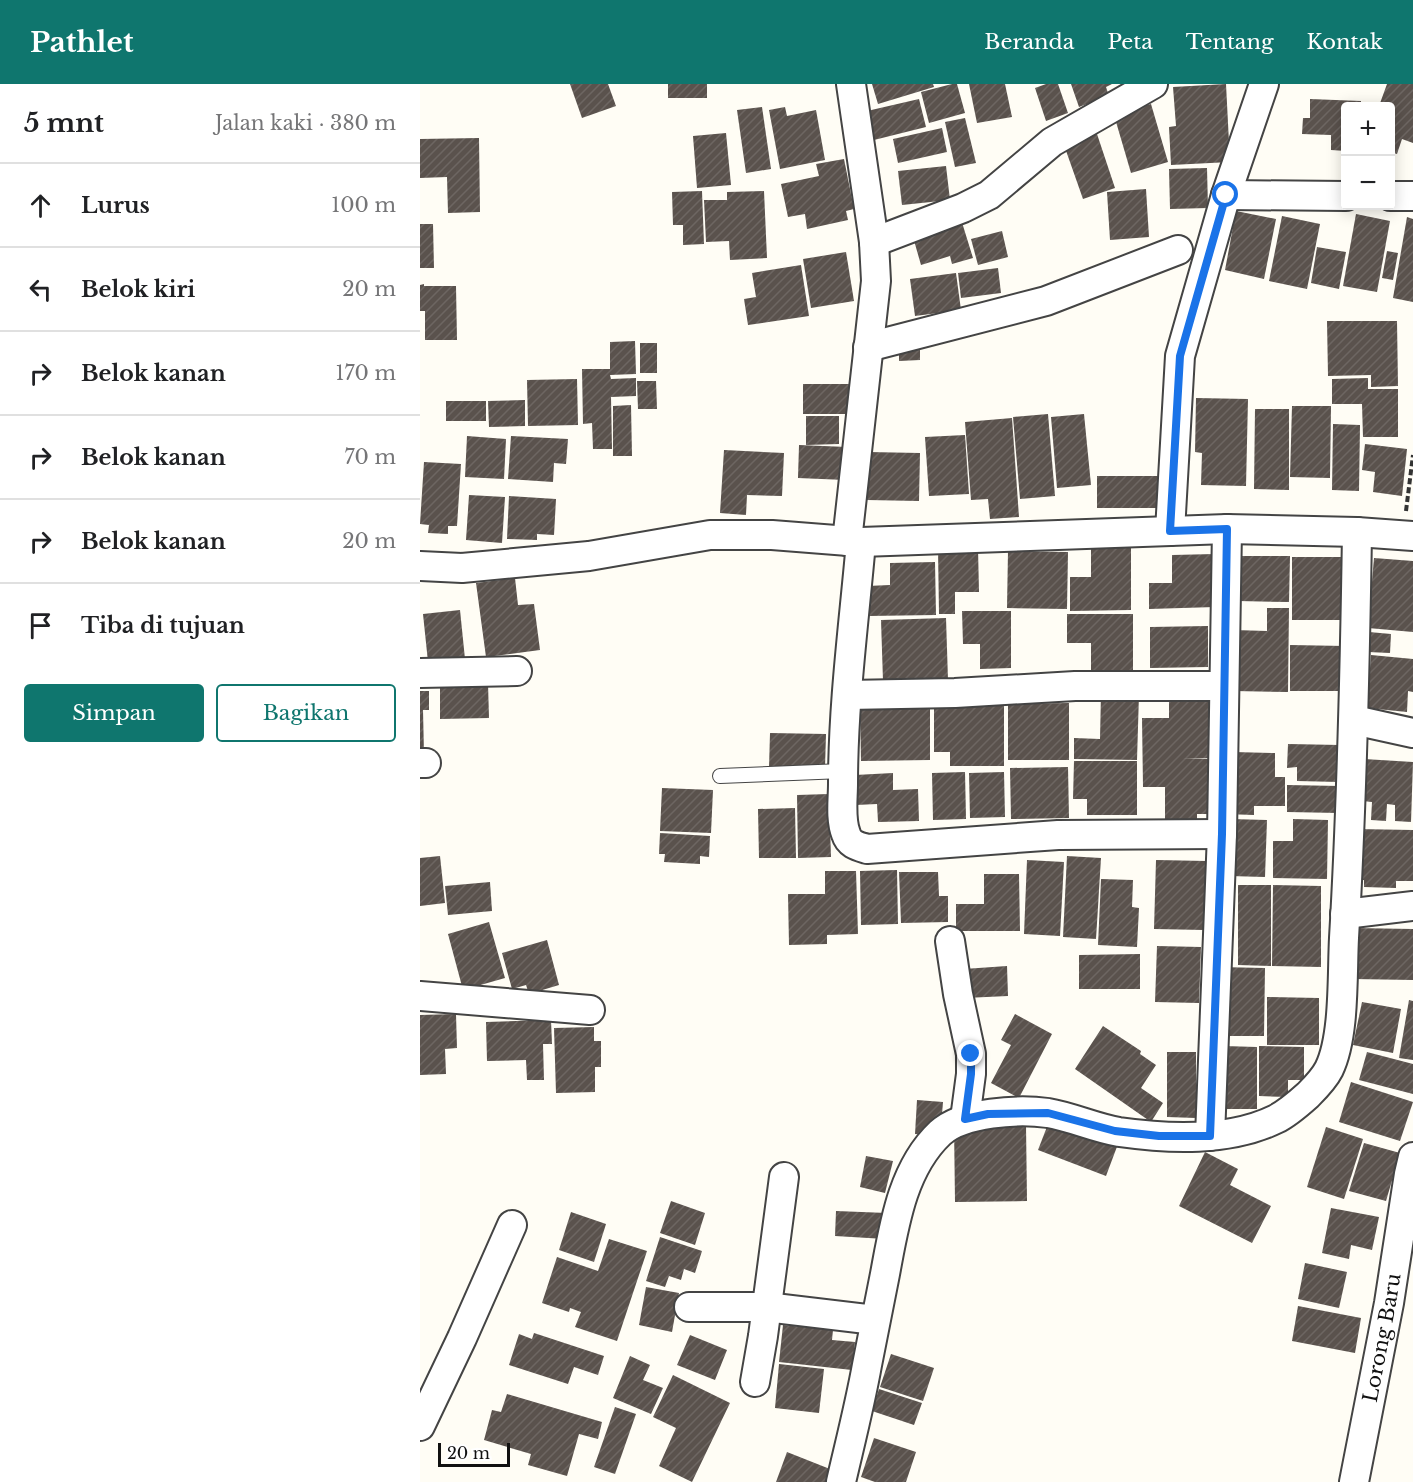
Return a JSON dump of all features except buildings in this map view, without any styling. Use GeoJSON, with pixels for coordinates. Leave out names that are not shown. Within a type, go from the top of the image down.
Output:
{"type":"FeatureCollection","features":[{"type":"Feature","properties":{"kind":"street"},"geometry":{"type":"LineString","coordinates":[[851,84],[874,242],[876,281],[868,347],[854,541],[843,771],[845,832],[849,841],[867,849],[1058,835],[1222,834]]}},
{"type":"Feature","properties":{"kind":"street"},"geometry":{"type":"LineString","coordinates":[[874,242],[963,208],[989,195],[1052,142],[1153,84]]}},
{"type":"Feature","properties":{"kind":"street"},"geometry":{"type":"LineString","coordinates":[[1170,531],[1180,356],[1226,195],[1264,84]]}},
{"type":"Feature","properties":{"kind":"street"},"geometry":{"type":"LineString","coordinates":[[1226,195],[1341,196]]}},
{"type":"Feature","properties":{"kind":"street"},"geometry":{"type":"LineString","coordinates":[[1395,196],[1413,196]]}},
{"type":"Feature","properties":{"kind":"street"},"geometry":{"type":"LineString","coordinates":[[868,347],[1046,301],[1178,250]]}},
{"type":"Feature","properties":{"kind":"street"},"geometry":{"type":"LineString","coordinates":[[1210,1136],[1222,834],[1227,529]]}},
{"type":"Feature","properties":{"kind":"street"},"geometry":{"type":"LineString","coordinates":[[420,566],[462,568],[589,556],[710,535],[772,535],[854,541],[1227,529],[1408,535]]}},
{"type":"Feature","properties":{"kind":"street"},"geometry":{"type":"LineString","coordinates":[[841,1482],[860,1404],[897,1212],[913,1171],[940,1133],[965,1119],[988,1114],[1048,1113],[1115,1131],[1159,1136],[1210,1136],[1252,1128],[1277,1119],[1297,1105],[1317,1086],[1329,1068],[1338,1036],[1345,914],[1354,720],[1357,532]]}},
{"type":"Feature","properties":{"kind":"street"},"geometry":{"type":"LineString","coordinates":[[420,673],[517,670]]}},
{"type":"Feature","properties":{"kind":"street"},"geometry":{"type":"LineString","coordinates":[[847,694],[955,693],[1076,686],[1224,686]]}},
{"type":"Feature","properties":{"kind":"street"},"geometry":{"type":"LineString","coordinates":[[1354,720],[1413,733]]}},
{"type":"Feature","properties":{"kind":"street"},"geometry":{"type":"LineString","coordinates":[[1345,914],[1413,906]]}},
{"type":"Feature","properties":{"kind":"street"},"geometry":{"type":"LineString","coordinates":[[950,941],[958,994],[971,1054],[971,1074],[965,1119]]}},
{"type":"Feature","properties":{"kind":"street"},"geometry":{"type":"LineString","coordinates":[[420,996],[590,1010]]}},
{"type":"Feature","properties":{"kind":"street","name":"Lorong Baru"},"geometry":{"type":"LineString","coordinates":[[1354,1482],[1389,1303],[1413,1157]]}},
{"type":"Feature","properties":{"kind":"street"},"geometry":{"type":"LineString","coordinates":[[755,1382],[784,1177]]}},
{"type":"Feature","properties":{"kind":"street"},"geometry":{"type":"LineString","coordinates":[[420,1426],[512,1225]]}},
{"type":"Feature","properties":{"kind":"street"},"geometry":{"type":"LineString","coordinates":[[689,1307],[766,1307],[875,1320]]}},
{"type":"Feature","properties":{"kind":"lane"},"geometry":{"type":"LineString","coordinates":[[720,776],[843,771]]}},
{"type":"Feature","properties":{"kind":"path"},"geometry":{"type":"LineString","coordinates":[[1408,535],[1413,455]]}},
{"type":"Feature","properties":{"kind":"route"},"geometry":{"type":"LineString","coordinates":[[971,1054],[971,1074],[965,1119],[988,1114],[1048,1113],[1115,1131],[1159,1136],[1210,1136],[1222,834],[1227,529],[1170,531],[1180,356],[1226,195]]}}]}
